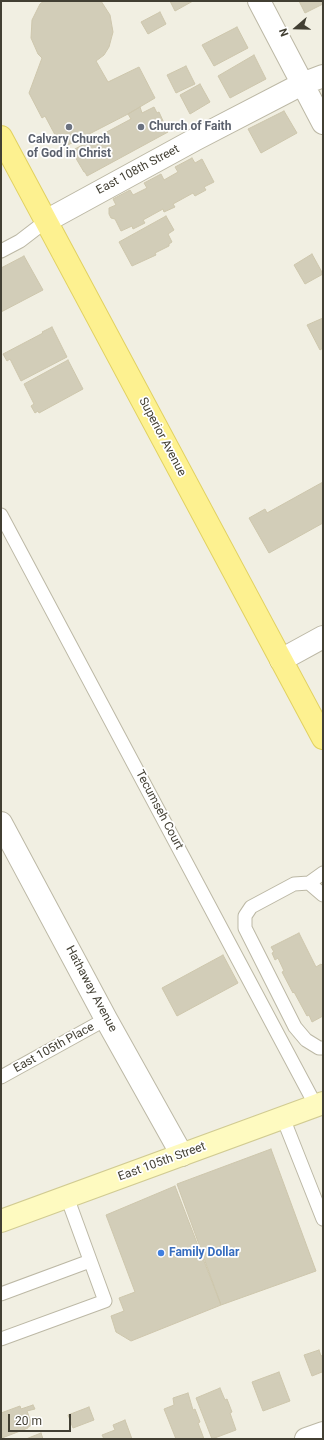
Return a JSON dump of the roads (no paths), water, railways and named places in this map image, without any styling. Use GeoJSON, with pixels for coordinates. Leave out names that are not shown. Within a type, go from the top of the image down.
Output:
{"type":"FeatureCollection","features":[{"type":"Feature","properties":{"kind":"main road","name":"Superior Avenue"},"geometry":{"type":"LineString","coordinates":[[1,137],[323,738]]}},
{"type":"Feature","properties":{"kind":"main road","name":"East 105th Street"},"geometry":{"type":"LineString","coordinates":[[1,1221],[320,1104]]}},
{"type":"Feature","properties":{"kind":"street"},"geometry":{"type":"LineString","coordinates":[[259,1],[323,123]]}},
{"type":"Feature","properties":{"kind":"street","name":"East 108th Street"},"geometry":{"type":"LineString","coordinates":[[46,221],[196,139],[302,84],[323,76]]}},
{"type":"Feature","properties":{"kind":"street"},"geometry":{"type":"LineString","coordinates":[[281,660],[323,637]]}},
{"type":"Feature","properties":{"kind":"street","name":"Hathaway Avenue"},"geometry":{"type":"LineString","coordinates":[[1,823],[182,1155]]}},
{"type":"Feature","properties":{"kind":"street"},"geometry":{"type":"LineString","coordinates":[[306,1439],[323,1433]]}},
{"type":"Feature","properties":{"kind":"lane","name":"East 108th Street"},"geometry":{"type":"LineString","coordinates":[[1,251],[20,241],[46,221]]}},
{"type":"Feature","properties":{"kind":"lane","name":"Tecumseh Court"},"geometry":{"type":"LineString","coordinates":[[1,515],[320,1104]]}},
{"type":"Feature","properties":{"kind":"lane"},"geometry":{"type":"LineString","coordinates":[[323,873],[309,883],[294,884],[251,907],[245,916],[245,928],[295,1027],[306,1040],[319,1048],[323,1048]]}},
{"type":"Feature","properties":{"kind":"lane"},"geometry":{"type":"LineString","coordinates":[[309,883],[323,895]]}},
{"type":"Feature","properties":{"kind":"lane","name":"East 105th Place"},"geometry":{"type":"LineString","coordinates":[[1,1077],[106,1018]]}},
{"type":"Feature","properties":{"kind":"lane"},"geometry":{"type":"LineString","coordinates":[[283,1118],[317,1185],[323,1219]]}},
{"type":"Feature","properties":{"kind":"lane"},"geometry":{"type":"LineString","coordinates":[[1,1340],[105,1301],[67,1197]]}},
{"type":"Feature","properties":{"kind":"lane"},"geometry":{"type":"LineString","coordinates":[[1,1294],[90,1261]]}},
{"type":"Feature","properties":{"kind":"place","name":"Calvary Church of God in Christ"},"geometry":{"type":"Point","coordinates":[69,127]}},
{"type":"Feature","properties":{"kind":"place","name":"Church of Faith"},"geometry":{"type":"Point","coordinates":[141,127]}},
{"type":"Feature","properties":{"kind":"place","name":"Family Dollar"},"geometry":{"type":"Point","coordinates":[161,1253]}}]}
